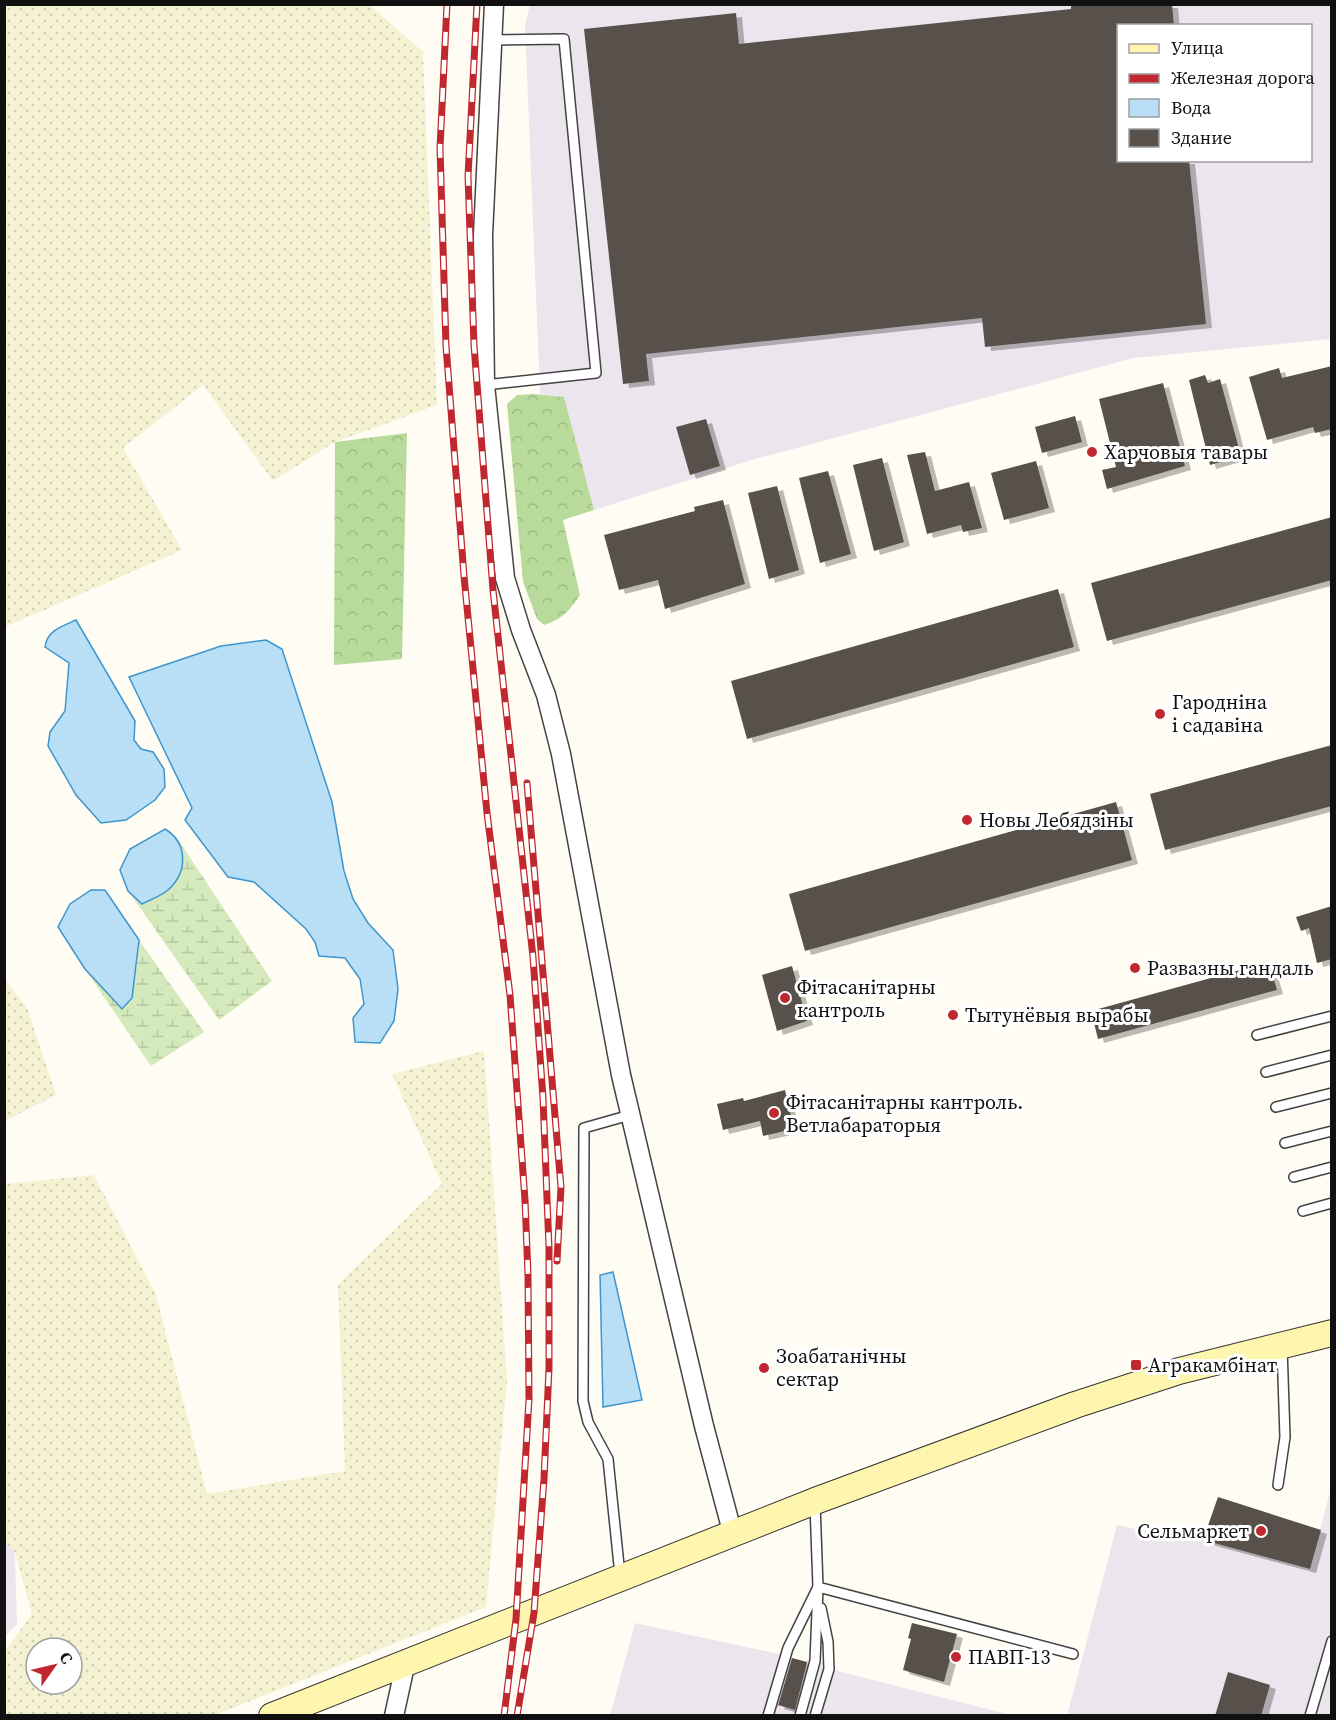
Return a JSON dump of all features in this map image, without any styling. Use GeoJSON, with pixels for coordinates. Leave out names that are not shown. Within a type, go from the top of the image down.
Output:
{"type":"FeatureCollection","features":[{"type":"Feature","properties":{"kind":"street"},"geometry":{"type":"LineString","coordinates":[[494,4],[483,235],[485,385],[505,578],[521,630],[546,695],[561,754],[621,1075],[704,1426],[733,1535]]}},
{"type":"Feature","properties":{"kind":"street"},"geometry":{"type":"LineString","coordinates":[[272,1716],[406,1661],[912,1464],[1137,1384],[1282,1344],[1332,1333]]}},
{"type":"Feature","properties":{"kind":"street"},"geometry":{"type":"LineString","coordinates":[[394,1716],[406,1661]]}},
{"type":"Feature","properties":{"kind":"lane"},"geometry":{"type":"LineString","coordinates":[[485,385],[596,373],[564,39],[491,40]]}},
{"type":"Feature","properties":{"kind":"lane"},"geometry":{"type":"LineString","coordinates":[[1257,1035],[1332,1016]]}},
{"type":"Feature","properties":{"kind":"lane"},"geometry":{"type":"LineString","coordinates":[[1266,1072],[1332,1055]]}},
{"type":"Feature","properties":{"kind":"lane"},"geometry":{"type":"LineString","coordinates":[[1275,1107],[1332,1093]]}},
{"type":"Feature","properties":{"kind":"lane"},"geometry":{"type":"LineString","coordinates":[[621,1579],[608,1459],[588,1422],[583,1401],[584,1128],[630,1115]]}},
{"type":"Feature","properties":{"kind":"lane"},"geometry":{"type":"LineString","coordinates":[[1285,1143],[1332,1131]]}},
{"type":"Feature","properties":{"kind":"lane"},"geometry":{"type":"LineString","coordinates":[[1294,1177],[1332,1167]]}},
{"type":"Feature","properties":{"kind":"lane"},"geometry":{"type":"LineString","coordinates":[[1302,1211],[1332,1203]]}},
{"type":"Feature","properties":{"kind":"lane"},"geometry":{"type":"LineString","coordinates":[[1278,1485],[1285,1437],[1282,1344]]}},
{"type":"Feature","properties":{"kind":"lane"},"geometry":{"type":"LineString","coordinates":[[800,1716],[815,1660],[818,1591],[815,1501]]}},
{"type":"Feature","properties":{"kind":"lane"},"geometry":{"type":"LineString","coordinates":[[818,1591],[1073,1654]]}},
{"type":"Feature","properties":{"kind":"lane"},"geometry":{"type":"LineString","coordinates":[[768,1716],[788,1648],[818,1591]]}},
{"type":"Feature","properties":{"kind":"lane"},"geometry":{"type":"LineString","coordinates":[[815,1716],[829,1669],[828,1642],[818,1591]]}},
{"type":"Feature","properties":{"kind":"lane"},"geometry":{"type":"LineString","coordinates":[[1310,1716],[1332,1641]]}},
{"type":"Feature","properties":{"kind":"shaded area"},"geometry":{"type":"Polygon","coordinates":[[[530,4],[1331,5],[1331,339],[1134,358],[755,459],[594,510],[564,397],[540,394],[525,25],[530,4]]]}},
{"type":"Feature","properties":{"kind":"shaded area"},"geometry":{"type":"Polygon","coordinates":[[[5,5],[370,5],[423,52],[437,405],[335,442],[273,481],[203,385],[123,448],[182,550],[5,627],[5,5]]]}},
{"type":"Feature","properties":{"kind":"shaded area"},"geometry":{"type":"Polygon","coordinates":[[[4,978],[27,1008],[56,1095],[5,1121],[4,978]]]}},
{"type":"Feature","properties":{"kind":"shaded area"},"geometry":{"type":"Polygon","coordinates":[[[484,1051],[507,1380],[486,1607],[215,1715],[5,1715],[5,1651],[32,1614],[15,1553],[5,1541],[5,1184],[94,1175],[156,1295],[207,1494],[345,1471],[338,1284],[442,1184],[392,1074],[484,1051]]]}},
{"type":"Feature","properties":{"kind":"shaded area"},"geometry":{"type":"Polygon","coordinates":[[[1331,1488],[1331,1715],[1067,1716],[1117,1525],[1192,1541],[1203,1540],[1218,1497],[1320,1530],[1331,1488]]]}},
{"type":"Feature","properties":{"kind":"shaded area"},"geometry":{"type":"Polygon","coordinates":[[[4,1541],[15,1553],[17,1624],[5,1637],[4,1541]]]}},
{"type":"Feature","properties":{"kind":"shaded area"},"geometry":{"type":"Polygon","coordinates":[[[635,1623],[807,1662],[808,1659],[823,1663],[822,1667],[1011,1715],[610,1716],[635,1623]]]}},
{"type":"Feature","properties":{"kind":"green space"},"geometry":{"type":"Polygon","coordinates":[[[517,395],[564,397],[594,510],[563,520],[580,595],[565,614],[544,625],[537,619],[523,582],[507,404],[517,395]]]}},
{"type":"Feature","properties":{"kind":"green space"},"geometry":{"type":"Polygon","coordinates":[[[407,433],[402,659],[334,665],[335,442],[407,433]]]}},
{"type":"Feature","properties":{"kind":"green space"},"geometry":{"type":"Polygon","coordinates":[[[175,835],[272,981],[219,1020],[128,891],[142,904],[183,851],[175,835]]]}},
{"type":"Feature","properties":{"kind":"green space"},"geometry":{"type":"Polygon","coordinates":[[[139,940],[204,1032],[151,1066],[85,969],[122,1009],[137,966],[139,940]]]}},
{"type":"Feature","properties":{"kind":"water"},"geometry":{"type":"Polygon","coordinates":[[[76,620],[135,721],[134,740],[141,749],[153,752],[164,769],[165,787],[155,800],[126,820],[101,823],[76,795],[48,746],[50,732],[65,711],[69,663],[45,647],[46,641],[52,633],[76,620]]]}},
{"type":"Feature","properties":{"kind":"water"},"geometry":{"type":"Polygon","coordinates":[[[266,640],[282,649],[332,802],[344,871],[353,899],[368,923],[393,950],[398,989],[394,1021],[380,1043],[355,1042],[353,1018],[364,1004],[360,979],[345,958],[319,956],[315,942],[306,929],[254,882],[228,877],[185,820],[192,808],[129,677],[221,646],[266,640]]]}},
{"type":"Feature","properties":{"kind":"water"},"geometry":{"type":"Polygon","coordinates":[[[165,829],[178,842],[183,858],[182,866],[175,883],[168,890],[142,904],[128,891],[120,870],[130,849],[165,829]]]}},
{"type":"Feature","properties":{"kind":"water"},"geometry":{"type":"Polygon","coordinates":[[[91,890],[105,890],[139,940],[132,998],[122,1009],[85,969],[58,927],[70,904],[91,890]]]}},
{"type":"Feature","properties":{"kind":"water"},"geometry":{"type":"Polygon","coordinates":[[[613,1272],[642,1400],[603,1407],[600,1275],[613,1272]]]}},
{"type":"Feature","properties":{"kind":"building"},"geometry":{"type":"Polygon","coordinates":[[[1071,4],[1172,4],[1174,24],[1117,24],[1117,162],[1189,162],[1206,324],[985,347],[982,318],[646,354],[649,381],[623,384],[584,29],[736,13],[739,44],[1071,9],[1071,4]]]}},
{"type":"Feature","properties":{"kind":"building"},"geometry":{"type":"Polygon","coordinates":[[[1332,366],[1332,429],[1315,433],[1313,427],[1267,440],[1249,377],[1279,368],[1282,378],[1332,366]]]}},
{"type":"Feature","properties":{"kind":"building"},"geometry":{"type":"Polygon","coordinates":[[[1205,375],[1208,383],[1220,379],[1241,456],[1210,465],[1189,380],[1205,375]]]}},
{"type":"Feature","properties":{"kind":"building"},"geometry":{"type":"Polygon","coordinates":[[[1163,383],[1185,466],[1107,489],[1102,470],[1116,467],[1099,399],[1163,383]]]}},
{"type":"Feature","properties":{"kind":"building"},"geometry":{"type":"Polygon","coordinates":[[[1075,416],[1082,442],[1042,453],[1035,427],[1075,416]]]}},
{"type":"Feature","properties":{"kind":"building"},"geometry":{"type":"Polygon","coordinates":[[[706,419],[720,466],[690,475],[676,427],[706,419]]]}},
{"type":"Feature","properties":{"kind":"building"},"geometry":{"type":"Polygon","coordinates":[[[925,452],[935,491],[969,482],[982,528],[963,532],[961,525],[927,534],[907,455],[925,452]]]}},
{"type":"Feature","properties":{"kind":"building"},"geometry":{"type":"Polygon","coordinates":[[[882,458],[904,542],[874,551],[853,465],[882,458]]]}},
{"type":"Feature","properties":{"kind":"building"},"geometry":{"type":"Polygon","coordinates":[[[1036,461],[1049,508],[1004,520],[991,473],[1036,461]]]}},
{"type":"Feature","properties":{"kind":"building"},"geometry":{"type":"Polygon","coordinates":[[[828,471],[851,554],[820,563],[799,478],[828,471]]]}},
{"type":"Feature","properties":{"kind":"building"},"geometry":{"type":"Polygon","coordinates":[[[777,486],[799,570],[769,579],[748,493],[777,486]]]}},
{"type":"Feature","properties":{"kind":"building"},"geometry":{"type":"Polygon","coordinates":[[[723,500],[745,584],[665,609],[658,580],[619,590],[604,535],[695,511],[694,507],[723,500]]]}},
{"type":"Feature","properties":{"kind":"building"},"geometry":{"type":"Polygon","coordinates":[[[1332,517],[1332,580],[1107,641],[1091,583],[1332,517]]]}},
{"type":"Feature","properties":{"kind":"building"},"geometry":{"type":"Polygon","coordinates":[[[1058,589],[1074,647],[747,739],[731,681],[1058,589]]]}},
{"type":"Feature","properties":{"kind":"building"},"geometry":{"type":"Polygon","coordinates":[[[1332,745],[1332,806],[1165,850],[1150,794],[1332,745]]]}},
{"type":"Feature","properties":{"kind":"building"},"geometry":{"type":"Polygon","coordinates":[[[1116,802],[1132,860],[805,951],[789,894],[1116,802]]]}},
{"type":"Feature","properties":{"kind":"building"},"geometry":{"type":"Polygon","coordinates":[[[1332,906],[1332,959],[1317,963],[1309,928],[1301,931],[1296,917],[1332,906]]]}},
{"type":"Feature","properties":{"kind":"building"},"geometry":{"type":"Polygon","coordinates":[[[1269,962],[1277,990],[1098,1039],[1091,1011],[1269,962]]]}},
{"type":"Feature","properties":{"kind":"building","name":"Фітасанітарны кантроль"},"geometry":{"type":"Polygon","coordinates":[[[792,966],[807,1021],[777,1031],[762,975],[792,966]]]}},
{"type":"Feature","properties":{"kind":"building"},"geometry":{"type":"Polygon","coordinates":[[[785,1090],[794,1129],[763,1136],[760,1121],[723,1130],[717,1104],[743,1098],[744,1101],[785,1090]]]}},
{"type":"Feature","properties":{"kind":"building"},"geometry":{"type":"Polygon","coordinates":[[[1218,1497],[1321,1530],[1310,1569],[1203,1540],[1218,1497]]]}},
{"type":"Feature","properties":{"kind":"building"},"geometry":{"type":"Polygon","coordinates":[[[912,1623],[957,1634],[944,1682],[903,1670],[911,1639],[908,1638],[912,1623]]]}},
{"type":"Feature","properties":{"kind":"building"},"geometry":{"type":"Polygon","coordinates":[[[792,1658],[807,1662],[808,1659],[795,1710],[778,1705],[792,1658]]]}},
{"type":"Feature","properties":{"kind":"building"},"geometry":{"type":"Polygon","coordinates":[[[1228,1672],[1270,1685],[1261,1716],[1215,1716],[1228,1672]]]}},
{"type":"Feature","properties":{"kind":"railway"},"geometry":{"type":"LineString","coordinates":[[447,4],[440,148],[446,346],[464,576],[487,813],[510,995],[525,1200],[528,1275],[529,1399],[516,1619],[504,1716]]}},
{"type":"Feature","properties":{"kind":"railway"},"geometry":{"type":"LineString","coordinates":[[477,4],[468,176],[474,345],[493,590],[533,957],[543,1098],[549,1248],[549,1368],[544,1479],[534,1613],[517,1716]]}},
{"type":"Feature","properties":{"kind":"railway"},"geometry":{"type":"LineString","coordinates":[[527,783],[561,1187],[557,1261]]}},
{"type":"Feature","properties":{"kind":"place","name":"Харчовыя тавары"},"geometry":{"type":"Point","coordinates":[1092,452]}},
{"type":"Feature","properties":{"kind":"place","name":"Гародніна і садавіна"},"geometry":{"type":"Point","coordinates":[1160,714]}},
{"type":"Feature","properties":{"kind":"place","name":"Новы Лебядзіны"},"geometry":{"type":"Point","coordinates":[967,820]}},
{"type":"Feature","properties":{"kind":"place","name":"Развазны гандаль"},"geometry":{"type":"Point","coordinates":[1135,968]}},
{"type":"Feature","properties":{"kind":"place","name":"Фітасанітарны кантроль"},"geometry":{"type":"Point","coordinates":[785,998]}},
{"type":"Feature","properties":{"kind":"place","name":"Тытунёвыя вырабы"},"geometry":{"type":"Point","coordinates":[953,1015]}},
{"type":"Feature","properties":{"kind":"place","name":"Фітасанітарны кантроль. Ветлабараторыя"},"geometry":{"type":"Point","coordinates":[774,1113]}},
{"type":"Feature","properties":{"kind":"place","name":"Агракамбінат"},"geometry":{"type":"Point","coordinates":[1136,1365]}},
{"type":"Feature","properties":{"kind":"place","name":"Зоабатанічны сектар"},"geometry":{"type":"Point","coordinates":[764,1368]}},
{"type":"Feature","properties":{"kind":"place","name":"Сельмаркет"},"geometry":{"type":"Point","coordinates":[1261,1531]}},
{"type":"Feature","properties":{"kind":"place","name":"ПАВП-13"},"geometry":{"type":"Point","coordinates":[956,1657]}}]}
